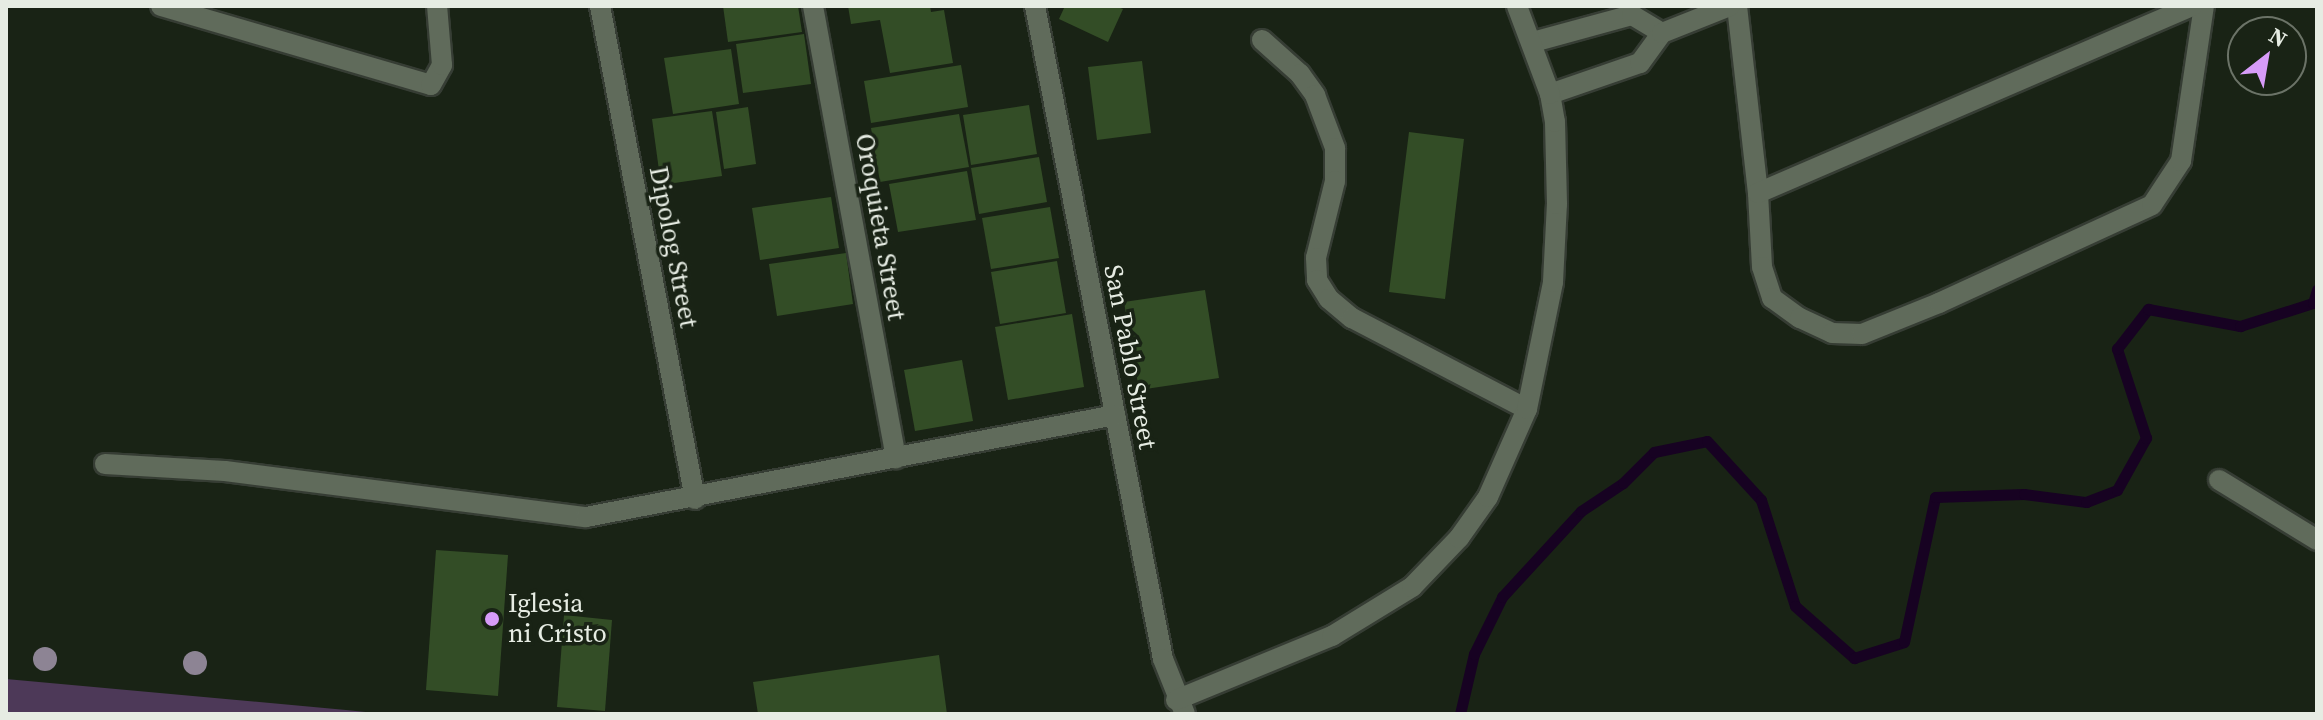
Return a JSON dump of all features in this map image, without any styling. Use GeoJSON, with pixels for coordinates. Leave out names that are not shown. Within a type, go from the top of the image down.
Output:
{"type":"FeatureCollection","features":[{"type":"Feature","properties":{"kind":"street"},"geometry":{"type":"LineString","coordinates":[[161,6],[431,85],[442,65],[437,6]]}},
{"type":"Feature","properties":{"kind":"street","name":"Dipolog Street"},"geometry":{"type":"LineString","coordinates":[[600,6],[695,499]]}},
{"type":"Feature","properties":{"kind":"street","name":"Oroquieta Street"},"geometry":{"type":"LineString","coordinates":[[813,6],[896,458]]}},
{"type":"Feature","properties":{"kind":"street","name":"San Pablo Street"},"geometry":{"type":"LineString","coordinates":[[1035,6],[1163,659],[1181,707]]}},
{"type":"Feature","properties":{"kind":"street"},"geometry":{"type":"LineString","coordinates":[[1181,707],[1332,636],[1412,587],[1459,538],[1488,497],[1527,409],[1553,282],[1557,204],[1555,122],[1550,94],[1533,42],[1517,6]]}},
{"type":"Feature","properties":{"kind":"street"},"geometry":{"type":"LineString","coordinates":[[1550,94],[1640,63],[1662,33],[1730,6]]}},
{"type":"Feature","properties":{"kind":"street"},"geometry":{"type":"LineString","coordinates":[[1737,6],[1758,193],[1762,267],[1772,298],[1800,318],[1832,333],[1862,334],[1939,303],[2152,205],[2181,161],[2204,6]]}},
{"type":"Feature","properties":{"kind":"street"},"geometry":{"type":"LineString","coordinates":[[1758,193],[2192,6]]}},
{"type":"Feature","properties":{"kind":"street"},"geometry":{"type":"LineString","coordinates":[[1533,42],[1632,15],[1662,33]]}},
{"type":"Feature","properties":{"kind":"street"},"geometry":{"type":"LineString","coordinates":[[1262,40],[1300,74],[1315,95],[1335,148],[1335,181],[1316,258],[1317,280],[1329,299],[1352,318],[1527,409]]}},
{"type":"Feature","properties":{"kind":"street"},"geometry":{"type":"LineString","coordinates":[[105,464],[225,471],[586,517],[695,499],[1115,415]]}},
{"type":"Feature","properties":{"kind":"street"},"geometry":{"type":"LineString","coordinates":[[2219,480],[2317,540]]}},
{"type":"Feature","properties":{"kind":"shaded area"},"geometry":{"type":"Polygon","coordinates":[[[6,679],[346,710],[385,714],[6,714],[6,679]]]}},
{"type":"Feature","properties":{"kind":"building"},"geometry":{"type":"Polygon","coordinates":[[[723,6],[798,6],[802,32],[728,42],[723,6]]]}},
{"type":"Feature","properties":{"kind":"building"},"geometry":{"type":"Polygon","coordinates":[[[848,6],[930,6],[931,12],[944,10],[953,63],[890,73],[880,20],[851,24],[848,6]]]}},
{"type":"Feature","properties":{"kind":"building"},"geometry":{"type":"Polygon","coordinates":[[[1065,6],[1115,6],[1123,9],[1108,42],[1059,19],[1065,6]]]}},
{"type":"Feature","properties":{"kind":"building"},"geometry":{"type":"Polygon","coordinates":[[[804,34],[811,84],[743,93],[736,44],[804,34]]]}},
{"type":"Feature","properties":{"kind":"building"},"geometry":{"type":"Polygon","coordinates":[[[731,49],[739,104],[673,114],[664,58],[731,49]]]}},
{"type":"Feature","properties":{"kind":"building"},"geometry":{"type":"Polygon","coordinates":[[[1142,61],[1151,133],[1097,140],[1088,67],[1142,61]]]}},
{"type":"Feature","properties":{"kind":"building"},"geometry":{"type":"Polygon","coordinates":[[[961,65],[968,107],[871,123],[864,81],[961,65]]]}},
{"type":"Feature","properties":{"kind":"building"},"geometry":{"type":"Polygon","coordinates":[[[1029,105],[1037,154],[971,165],[963,115],[1029,105]]]}},
{"type":"Feature","properties":{"kind":"building"},"geometry":{"type":"Polygon","coordinates":[[[748,107],[756,164],[724,169],[716,112],[748,107]]]}},
{"type":"Feature","properties":{"kind":"building"},"geometry":{"type":"Polygon","coordinates":[[[712,111],[722,176],[661,185],[652,119],[712,111]]]}},
{"type":"Feature","properties":{"kind":"building"},"geometry":{"type":"Polygon","coordinates":[[[959,114],[969,167],[880,182],[871,128],[959,114]]]}},
{"type":"Feature","properties":{"kind":"building"},"geometry":{"type":"Polygon","coordinates":[[[1409,132],[1464,139],[1445,299],[1389,292],[1409,132]]]}},
{"type":"Feature","properties":{"kind":"building"},"geometry":{"type":"Polygon","coordinates":[[[1039,157],[1047,202],[979,214],[971,168],[1039,157]]]}},
{"type":"Feature","properties":{"kind":"building"},"geometry":{"type":"Polygon","coordinates":[[[967,171],[976,220],[898,232],[889,184],[967,171]]]}},
{"type":"Feature","properties":{"kind":"building"},"geometry":{"type":"Polygon","coordinates":[[[831,197],[839,248],[760,260],[752,208],[831,197]]]}},
{"type":"Feature","properties":{"kind":"building"},"geometry":{"type":"Polygon","coordinates":[[[1050,207],[1059,258],[991,269],[982,218],[1050,207]]]}},
{"type":"Feature","properties":{"kind":"building"},"geometry":{"type":"Polygon","coordinates":[[[846,253],[853,304],[777,316],[769,264],[846,253]]]}},
{"type":"Feature","properties":{"kind":"building"},"geometry":{"type":"Polygon","coordinates":[[[1057,261],[1066,313],[1000,324],[991,272],[1057,261]]]}},
{"type":"Feature","properties":{"kind":"building"},"geometry":{"type":"Polygon","coordinates":[[[1205,290],[1219,378],[1139,390],[1124,302],[1205,290]]]}},
{"type":"Feature","properties":{"kind":"building"},"geometry":{"type":"Polygon","coordinates":[[[1072,314],[1084,387],[1008,400],[995,327],[1072,314]]]}},
{"type":"Feature","properties":{"kind":"building"},"geometry":{"type":"Polygon","coordinates":[[[962,360],[973,421],[915,431],[904,370],[962,360]]]}},
{"type":"Feature","properties":{"kind":"building"},"geometry":{"type":"Polygon","coordinates":[[[436,550],[508,555],[498,696],[426,690],[436,550]]]}},
{"type":"Feature","properties":{"kind":"building"},"geometry":{"type":"Polygon","coordinates":[[[564,615],[612,620],[605,711],[557,707],[564,615]]]}},
{"type":"Feature","properties":{"kind":"building"},"geometry":{"type":"Polygon","coordinates":[[[939,655],[947,714],[758,714],[753,682],[939,655]]]}},
{"type":"Feature","properties":{"kind":"waterway"},"geometry":{"type":"LineString","coordinates":[[1460,714],[1474,654],[1502,597],[1581,511],[1623,483],[1654,452],[1707,441],[1761,500],[1795,606],[1854,658],[1904,642],[1935,497],[2024,494],[2086,502],[2117,490],[2146,438],[2117,349],[2148,309],[2240,326],[2313,303],[2317,290]]}},
{"type":"Feature","properties":{"kind":"place","name":"Iglesia ni Cristo"},"geometry":{"type":"Point","coordinates":[492,619]}}]}
